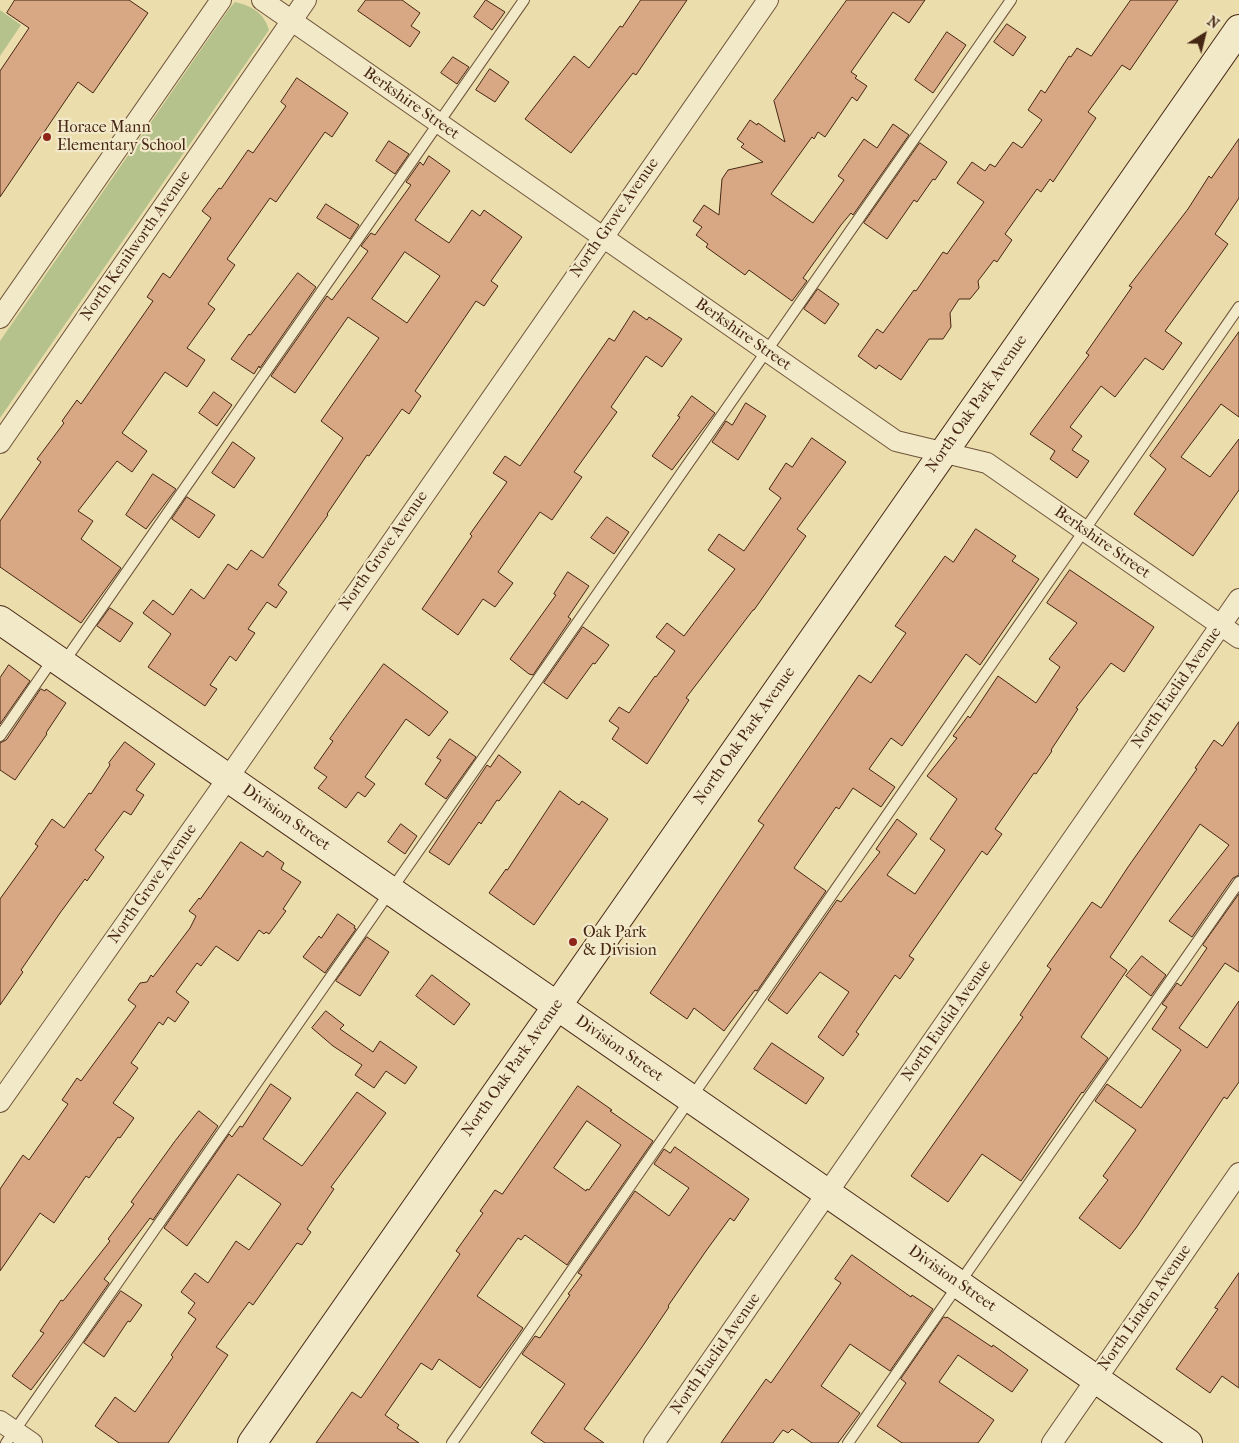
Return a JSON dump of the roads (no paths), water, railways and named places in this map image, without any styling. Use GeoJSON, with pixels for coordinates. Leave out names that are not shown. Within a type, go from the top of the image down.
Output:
{"type":"FeatureCollection","features":[{"type":"Feature","properties":{"kind":"street"},"geometry":{"type":"LineString","coordinates":[[0,318],[221,0]]}},
{"type":"Feature","properties":{"kind":"street","name":"Berkshire Street"},"geometry":{"type":"LineString","coordinates":[[262,0],[896,442],[987,463],[1239,638]]}},
{"type":"Feature","properties":{"kind":"street","name":"North Kenilworth Avenue"},"geometry":{"type":"LineString","coordinates":[[0,443],[306,0]]}},
{"type":"Feature","properties":{"kind":"street","name":"North Grove Avenue"},"geometry":{"type":"LineString","coordinates":[[0,1102],[228,778],[768,0]]}},
{"type":"Feature","properties":{"kind":"street","name":"North Oak Park Avenue"},"geometry":{"type":"LineString","coordinates":[[252,1443],[1239,29]]}},
{"type":"Feature","properties":{"kind":"street","name":"North Euclid Avenue"},"geometry":{"type":"LineString","coordinates":[[654,1443],[1239,599]]}},
{"type":"Feature","properties":{"kind":"street","name":"Division Street"},"geometry":{"type":"LineString","coordinates":[[0,620],[1188,1443]]}},
{"type":"Feature","properties":{"kind":"street","name":"North Linden Avenue"},"geometry":{"type":"LineString","coordinates":[[1052,1443],[1239,1173]]}},
{"type":"Feature","properties":{"kind":"street"},"geometry":{"type":"LineString","coordinates":[[7,1432],[32,1443]]}},
{"type":"Feature","properties":{"kind":"lane"},"geometry":{"type":"LineString","coordinates":[[0,736],[58,661],[524,0]]}},
{"type":"Feature","properties":{"kind":"lane"},"geometry":{"type":"LineString","coordinates":[[7,1432],[391,891],[1011,0]]}},
{"type":"Feature","properties":{"kind":"lane"},"geometry":{"type":"LineString","coordinates":[[452,1443],[1239,306]]}},
{"type":"Feature","properties":{"kind":"lane"},"geometry":{"type":"LineString","coordinates":[[848,1443],[1239,882]]}},
{"type":"Feature","properties":{"kind":"place","name":"Horace Mann Elementary School"},"geometry":{"type":"Point","coordinates":[47,137]}},
{"type":"Feature","properties":{"kind":"place","name":"Oak Park & Division"},"geometry":{"type":"Point","coordinates":[573,942]}}]}
